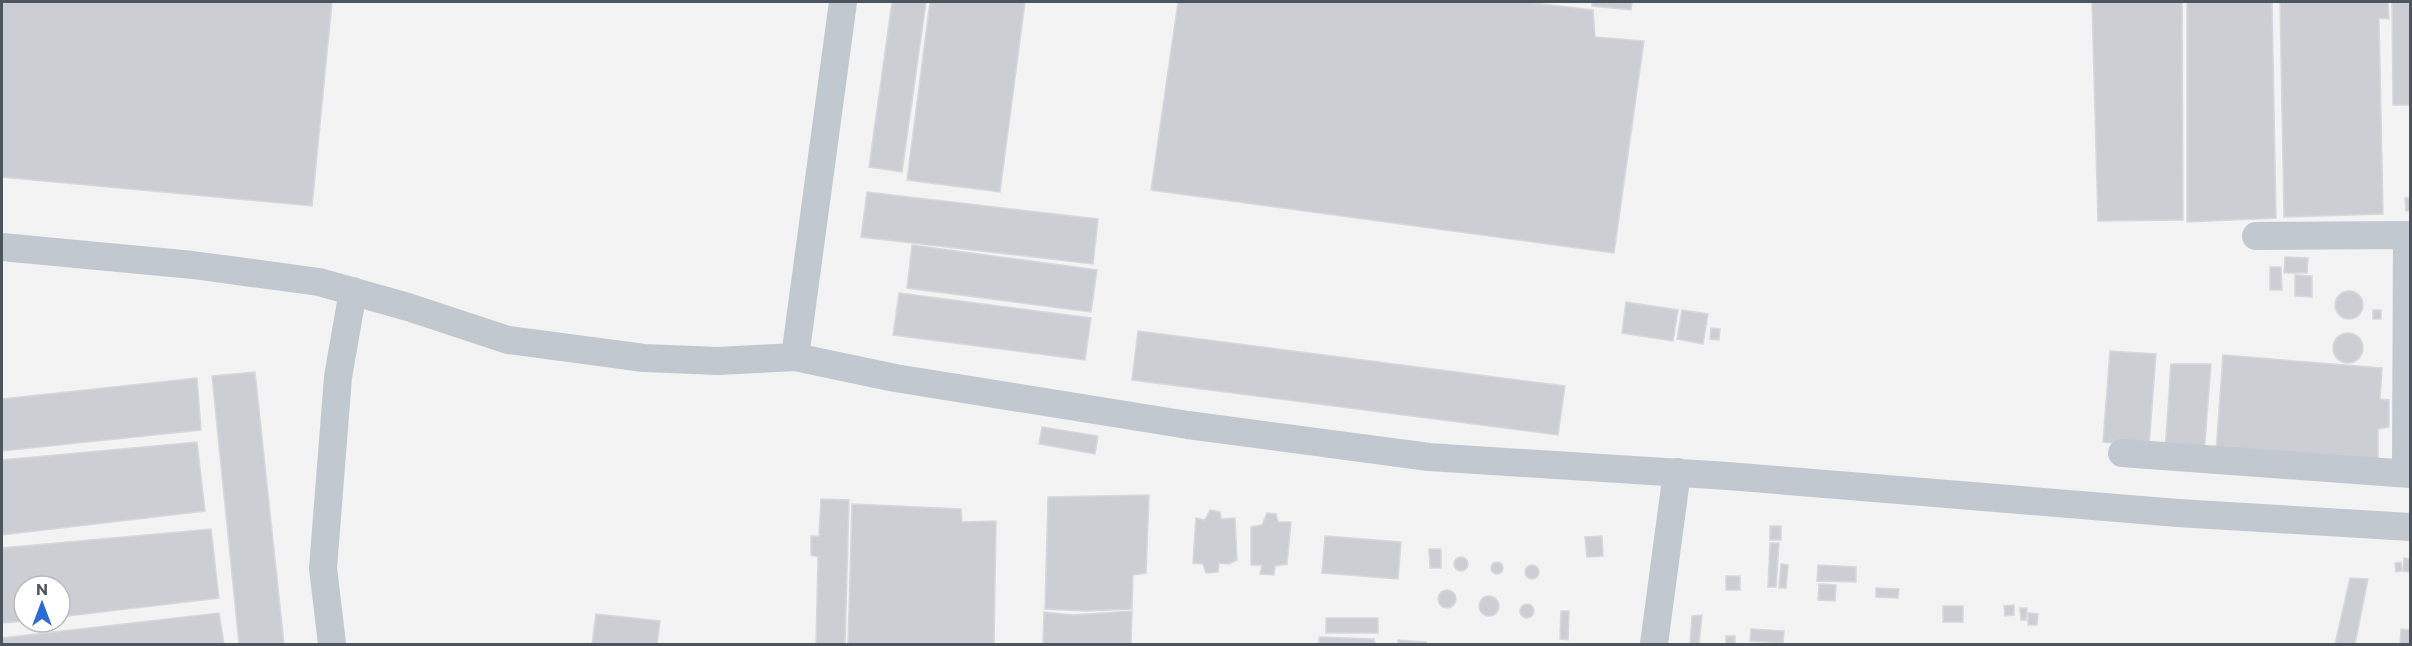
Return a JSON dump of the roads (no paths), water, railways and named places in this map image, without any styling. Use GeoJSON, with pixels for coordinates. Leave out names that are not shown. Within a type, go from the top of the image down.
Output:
{"type":"FeatureCollection","features":[{"type":"Feature","properties":{"kind":"street"},"geometry":{"type":"LineString","coordinates":[[795,357],[843,2]]}},
{"type":"Feature","properties":{"kind":"street"},"geometry":{"type":"LineString","coordinates":[[2122,453],[2408,474],[2409,235],[2256,236]]}},
{"type":"Feature","properties":{"kind":"street"},"geometry":{"type":"LineString","coordinates":[[2,247],[193,265],[319,282],[508,340],[644,358],[718,361],[795,357],[895,378],[1335,446],[1429,457],[1677,472],[2178,513],[2410,527]]}},
{"type":"Feature","properties":{"kind":"street"},"geometry":{"type":"LineString","coordinates":[[332,645],[323,568],[338,377],[353,291]]}},
{"type":"Feature","properties":{"kind":"street"},"geometry":{"type":"LineString","coordinates":[[1654,645],[1677,472]]}}]}
